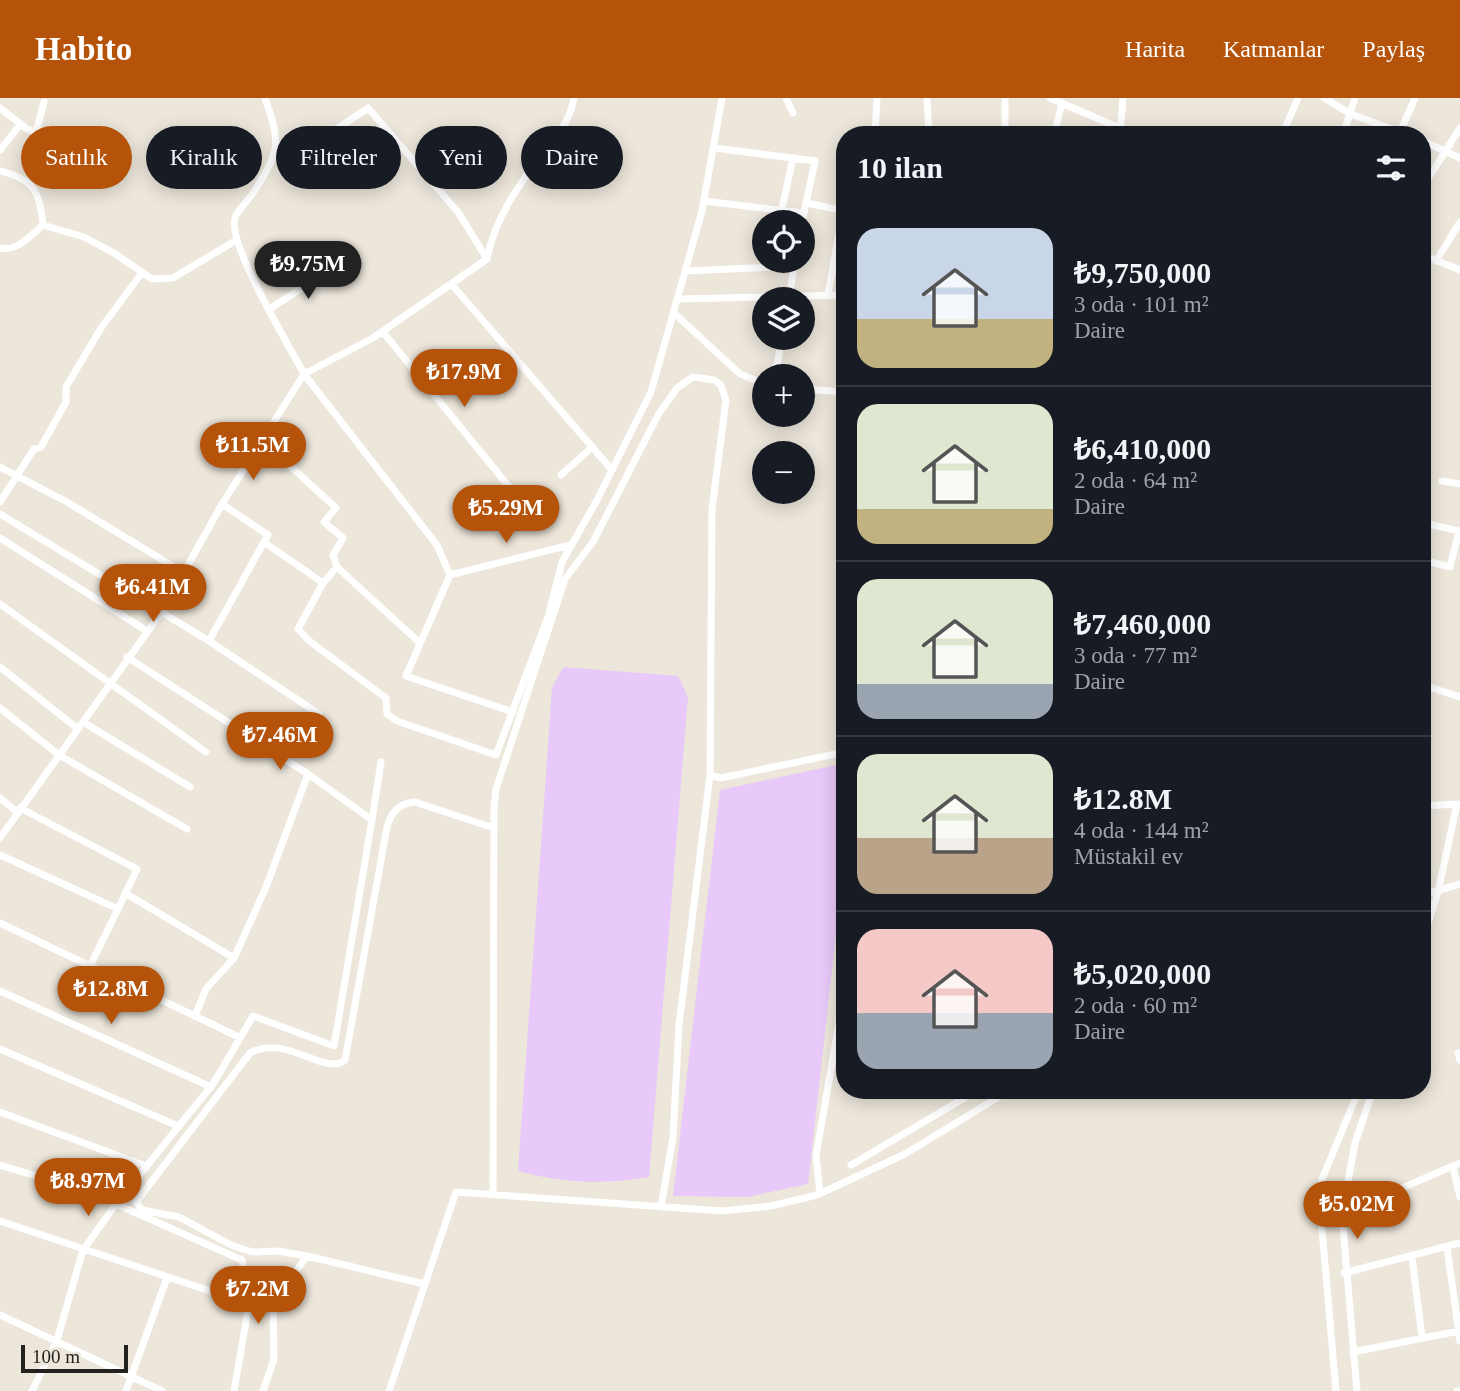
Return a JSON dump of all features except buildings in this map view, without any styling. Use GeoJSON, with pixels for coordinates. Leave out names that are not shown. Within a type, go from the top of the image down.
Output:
{"type":"FeatureCollection","features":[{"type":"Feature","properties":{"kind":"street"},"geometry":{"type":"LineString","coordinates":[[265,98],[276,131]]}},
{"type":"Feature","properties":{"kind":"street"},"geometry":{"type":"LineString","coordinates":[[0,838],[161,612],[222,504],[304,373],[383,332],[453,286],[487,259],[491,240],[509,200],[570,120],[574,98]]}},
{"type":"Feature","properties":{"kind":"street"},"geometry":{"type":"LineString","coordinates":[[337,568],[323,583],[298,629],[386,698],[387,714],[397,721],[496,755],[548,617],[558,573],[569,545],[612,470],[651,392],[704,201],[722,98]]}},
{"type":"Feature","properties":{"kind":"street"},"geometry":{"type":"LineString","coordinates":[[786,98],[793,113]]}},
{"type":"Feature","properties":{"kind":"street"},"geometry":{"type":"LineString","coordinates":[[875,126],[877,98]]}},
{"type":"Feature","properties":{"kind":"street"},"geometry":{"type":"LineString","coordinates":[[927,98],[929,126]]}},
{"type":"Feature","properties":{"kind":"street"},"geometry":{"type":"LineString","coordinates":[[1005,98],[1005,126]]}},
{"type":"Feature","properties":{"kind":"street"},"geometry":{"type":"LineString","coordinates":[[1050,98],[1067,102],[1110,126]]}},
{"type":"Feature","properties":{"kind":"street"},"geometry":{"type":"LineString","coordinates":[[1121,126],[1123,98]]}},
{"type":"Feature","properties":{"kind":"street"},"geometry":{"type":"LineString","coordinates":[[1286,126],[1298,98]]}},
{"type":"Feature","properties":{"kind":"street"},"geometry":{"type":"LineString","coordinates":[[1324,98],[1351,114],[1384,126]]}},
{"type":"Feature","properties":{"kind":"street"},"geometry":{"type":"LineString","coordinates":[[1346,126],[1355,98]]}},
{"type":"Feature","properties":{"kind":"street"},"geometry":{"type":"LineString","coordinates":[[1405,126],[1415,98]]}},
{"type":"Feature","properties":{"kind":"street"},"geometry":{"type":"LineString","coordinates":[[0,108],[20,125],[36,132],[44,102]]}},
{"type":"Feature","properties":{"kind":"street"},"geometry":{"type":"LineString","coordinates":[[1058,126],[1067,102]]}},
{"type":"Feature","properties":{"kind":"street"},"geometry":{"type":"LineString","coordinates":[[341,126],[368,108],[384,126]]}},
{"type":"Feature","properties":{"kind":"street"},"geometry":{"type":"LineString","coordinates":[[0,150],[20,125]]}},
{"type":"Feature","properties":{"kind":"street"},"geometry":{"type":"LineString","coordinates":[[1431,174],[1460,128]]}},
{"type":"Feature","properties":{"kind":"street"},"geometry":{"type":"LineString","coordinates":[[1431,144],[1460,158]]}},
{"type":"Feature","properties":{"kind":"street"},"geometry":{"type":"LineString","coordinates":[[401,146],[458,212],[487,259]]}},
{"type":"Feature","properties":{"kind":"street"},"geometry":{"type":"LineString","coordinates":[[715,148],[815,161],[805,210]]}},
{"type":"Feature","properties":{"kind":"street"},"geometry":{"type":"LineString","coordinates":[[276,154],[235,218],[235,241],[304,373],[437,545],[450,575],[406,676],[513,712]]}},
{"type":"Feature","properties":{"kind":"street"},"geometry":{"type":"LineString","coordinates":[[704,201],[782,210],[793,158]]}},
{"type":"Feature","properties":{"kind":"street"},"geometry":{"type":"LineString","coordinates":[[0,171],[28,180],[36,192],[43,225]]}},
{"type":"Feature","properties":{"kind":"street"},"geometry":{"type":"LineString","coordinates":[[807,203],[836,208]]}},
{"type":"Feature","properties":{"kind":"street"},"geometry":{"type":"LineString","coordinates":[[1436,261],[1460,222]]}},
{"type":"Feature","properties":{"kind":"street"},"geometry":{"type":"LineString","coordinates":[[43,225],[84,237],[114,253],[152,279],[173,278],[235,241]]}},
{"type":"Feature","properties":{"kind":"street"},"geometry":{"type":"LineString","coordinates":[[0,248],[19,245],[43,225]]}},
{"type":"Feature","properties":{"kind":"street"},"geometry":{"type":"LineString","coordinates":[[828,295],[836,252]]}},
{"type":"Feature","properties":{"kind":"street"},"geometry":{"type":"LineString","coordinates":[[1431,259],[1460,270]]}},
{"type":"Feature","properties":{"kind":"street"},"geometry":{"type":"LineString","coordinates":[[686,271],[752,265]]}},
{"type":"Feature","properties":{"kind":"street"},"geometry":{"type":"LineString","coordinates":[[271,308],[330,270]]}},
{"type":"Feature","properties":{"kind":"street"},"geometry":{"type":"LineString","coordinates":[[0,502],[34,449],[41,447],[66,402],[66,387],[101,328],[141,274]]}},
{"type":"Feature","properties":{"kind":"street"},"geometry":{"type":"LineString","coordinates":[[453,286],[612,470]]}},
{"type":"Feature","properties":{"kind":"street"},"geometry":{"type":"LineString","coordinates":[[815,296],[836,295]]}},
{"type":"Feature","properties":{"kind":"street"},"geometry":{"type":"LineString","coordinates":[[678,299],[752,298]]}},
{"type":"Feature","properties":{"kind":"street"},"geometry":{"type":"LineString","coordinates":[[674,313],[740,374],[752,379]]}},
{"type":"Feature","properties":{"kind":"street"},"geometry":{"type":"LineString","coordinates":[[383,332],[523,504]]}},
{"type":"Feature","properties":{"kind":"street"},"geometry":{"type":"LineString","coordinates":[[493,1195],[494,828],[495,799],[502,769],[551,629],[565,579],[593,542],[658,415],[677,387],[699,376],[721,385],[726,400],[712,509],[710,775],[679,1025],[673,1137],[661,1207]]}},
{"type":"Feature","properties":{"kind":"street"},"geometry":{"type":"LineString","coordinates":[[815,390],[836,391]]}},
{"type":"Feature","properties":{"kind":"street"},"geometry":{"type":"LineString","coordinates":[[263,441],[336,508],[324,522],[344,538],[333,555],[337,568],[420,643]]}},
{"type":"Feature","properties":{"kind":"street"},"geometry":{"type":"LineString","coordinates":[[561,475],[591,448]]}},
{"type":"Feature","properties":{"kind":"street"},"geometry":{"type":"LineString","coordinates":[[0,467],[19,475],[184,573]]}},
{"type":"Feature","properties":{"kind":"street"},"geometry":{"type":"LineString","coordinates":[[1442,481],[1460,484]]}},
{"type":"Feature","properties":{"kind":"street"},"geometry":{"type":"LineString","coordinates":[[209,641],[268,535],[222,504]]}},
{"type":"Feature","properties":{"kind":"street"},"geometry":{"type":"LineString","coordinates":[[0,514],[209,641],[318,714]]}},
{"type":"Feature","properties":{"kind":"street"},"geometry":{"type":"LineString","coordinates":[[1431,525],[1459,531],[1450,567],[1431,562]]}},
{"type":"Feature","properties":{"kind":"street"},"geometry":{"type":"LineString","coordinates":[[0,538],[147,631]]}},
{"type":"Feature","properties":{"kind":"street"},"geometry":{"type":"LineString","coordinates":[[264,542],[323,583]]}},
{"type":"Feature","properties":{"kind":"street"},"geometry":{"type":"LineString","coordinates":[[450,575],[569,545]]}},
{"type":"Feature","properties":{"kind":"street"},"geometry":{"type":"LineString","coordinates":[[0,604],[206,752]]}},
{"type":"Feature","properties":{"kind":"street"},"geometry":{"type":"LineString","coordinates":[[127,657],[309,774],[372,820]]}},
{"type":"Feature","properties":{"kind":"street"},"geometry":{"type":"LineString","coordinates":[[0,667],[80,725],[190,787]]}},
{"type":"Feature","properties":{"kind":"street"},"geometry":{"type":"LineString","coordinates":[[1431,687],[1460,696]]}},
{"type":"Feature","properties":{"kind":"street"},"geometry":{"type":"LineString","coordinates":[[0,708],[59,755],[187,829]]}},
{"type":"Feature","properties":{"kind":"street"},"geometry":{"type":"LineString","coordinates":[[710,775],[721,778],[836,754]]}},
{"type":"Feature","properties":{"kind":"street"},"geometry":{"type":"LineString","coordinates":[[32,1391],[57,1340],[83,1250],[117,1202],[211,1087],[253,1016],[334,1046],[381,762]]}},
{"type":"Feature","properties":{"kind":"street"},"geometry":{"type":"LineString","coordinates":[[195,1016],[206,989],[233,958],[271,874],[309,774]]}},
{"type":"Feature","properties":{"kind":"street"},"geometry":{"type":"LineString","coordinates":[[0,797],[18,810],[137,869],[90,966]]}},
{"type":"Feature","properties":{"kind":"street"},"geometry":{"type":"LineString","coordinates":[[424,1284],[307,1256],[278,1251],[252,1252],[231,1245],[179,1216],[142,1210],[136,1202],[250,1053],[258,1048],[281,1047],[310,1055],[327,1065],[333,1066],[345,1060],[387,827],[395,810],[406,803],[415,802],[494,828]]}},
{"type":"Feature","properties":{"kind":"street"},"geometry":{"type":"LineString","coordinates":[[1431,806],[1457,804],[1431,913]]}},
{"type":"Feature","properties":{"kind":"street"},"geometry":{"type":"LineString","coordinates":[[0,855],[118,909]]}},
{"type":"Feature","properties":{"kind":"street"},"geometry":{"type":"LineString","coordinates":[[1431,893],[1460,884]]}},
{"type":"Feature","properties":{"kind":"street"},"geometry":{"type":"LineString","coordinates":[[125,894],[233,958]]}},
{"type":"Feature","properties":{"kind":"street"},"geometry":{"type":"LineString","coordinates":[[0,923],[239,1037]]}},
{"type":"Feature","properties":{"kind":"street"},"geometry":{"type":"LineString","coordinates":[[0,991],[211,1087]]}},
{"type":"Feature","properties":{"kind":"street"},"geometry":{"type":"LineString","coordinates":[[820,1193],[816,1156],[836,1040]]}},
{"type":"Feature","properties":{"kind":"street"},"geometry":{"type":"LineString","coordinates":[[0,1049],[178,1126]]}},
{"type":"Feature","properties":{"kind":"street"},"geometry":{"type":"LineString","coordinates":[[389,1391],[456,1192],[735,1211],[771,1206],[820,1193],[905,1154],[995,1099]]}},
{"type":"Feature","properties":{"kind":"street"},"geometry":{"type":"LineString","coordinates":[[1335,1391],[1319,1195],[1322,1179],[1355,1099]]}},
{"type":"Feature","properties":{"kind":"street"},"geometry":{"type":"LineString","coordinates":[[1357,1391],[1342,1214],[1355,1143],[1370,1099]]}},
{"type":"Feature","properties":{"kind":"street"},"geometry":{"type":"LineString","coordinates":[[851,1165],[960,1100]]}},
{"type":"Feature","properties":{"kind":"street"},"geometry":{"type":"LineString","coordinates":[[0,1112],[146,1166]]}},
{"type":"Feature","properties":{"kind":"street"},"geometry":{"type":"LineString","coordinates":[[0,1165],[117,1202],[242,1260],[249,1304],[234,1391]]}},
{"type":"Feature","properties":{"kind":"street"},"geometry":{"type":"LineString","coordinates":[[1342,1214],[1457,1165],[1460,1197]]}},
{"type":"Feature","properties":{"kind":"street"},"geometry":{"type":"LineString","coordinates":[[0,1221],[249,1304]]}},
{"type":"Feature","properties":{"kind":"street"},"geometry":{"type":"LineString","coordinates":[[1345,1273],[1460,1243]]}},
{"type":"Feature","properties":{"kind":"street"},"geometry":{"type":"LineString","coordinates":[[1447,1247],[1460,1341]]}},
{"type":"Feature","properties":{"kind":"street"},"geometry":{"type":"LineString","coordinates":[[263,1391],[274,1359],[273,1303],[307,1256]]}},
{"type":"Feature","properties":{"kind":"street"},"geometry":{"type":"LineString","coordinates":[[1412,1257],[1422,1338]]}},
{"type":"Feature","properties":{"kind":"street"},"geometry":{"type":"LineString","coordinates":[[125,1391],[167,1278]]}},
{"type":"Feature","properties":{"kind":"street"},"geometry":{"type":"LineString","coordinates":[[0,1315],[162,1391]]}},
{"type":"Feature","properties":{"kind":"street"},"geometry":{"type":"LineString","coordinates":[[1353,1352],[1459,1331]]}},
{"type":"Feature","properties":{"kind":"shaded area"},"geometry":{"type":"Polygon","coordinates":[[[563,667],[678,676],[688,697],[649,1177],[583,1182],[518,1171],[552,688],[563,667]]]}},
{"type":"Feature","properties":{"kind":"shaded area"},"geometry":{"type":"Polygon","coordinates":[[[836,765],[836,934],[808,1184],[747,1197],[673,1196],[720,790],[836,765]]]}}]}
